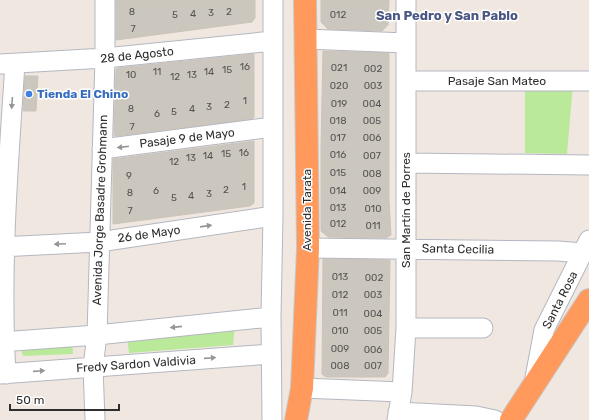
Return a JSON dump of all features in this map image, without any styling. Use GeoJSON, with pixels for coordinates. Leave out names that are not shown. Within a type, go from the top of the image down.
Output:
{"type":"FeatureCollection","features":[{"type":"Feature","properties":{"kind":"highway","name":"Avenida Tarata"},"geometry":{"type":"LineString","coordinates":[[296,420],[302,388],[308,248],[305,0]]}},
{"type":"Feature","properties":{"kind":"highway"},"geometry":{"type":"LineString","coordinates":[[511,420],[589,300]]}},
{"type":"Feature","properties":{"kind":"street","name":"Avenida Jorge Basadre Grohmann"},"geometry":{"type":"LineString","coordinates":[[95,420],[93,367],[97,335],[105,58],[105,0]]}},
{"type":"Feature","properties":{"kind":"street"},"geometry":{"type":"LineString","coordinates":[[273,0],[273,216],[271,317],[272,420],[296,420]]}},
{"type":"Feature","properties":{"kind":"street","name":"San Martín de Porres"},"geometry":{"type":"LineString","coordinates":[[397,416],[402,392],[406,328],[406,0]]}},
{"type":"Feature","properties":{"kind":"street"},"geometry":{"type":"LineString","coordinates":[[305,39],[406,42]]}},
{"type":"Feature","properties":{"kind":"street","name":"28 de Agosto"},"geometry":{"type":"LineString","coordinates":[[7,64],[105,58],[273,41]]}},
{"type":"Feature","properties":{"kind":"street"},"geometry":{"type":"LineString","coordinates":[[3,374],[2,247],[7,64]]}},
{"type":"Feature","properties":{"kind":"street","name":"Pasaje San Mateo"},"geometry":{"type":"LineString","coordinates":[[406,81],[589,81]]}},
{"type":"Feature","properties":{"kind":"street","name":"Pasaje 9 de Mayo"},"geometry":{"type":"LineString","coordinates":[[102,149],[273,127]]}},
{"type":"Feature","properties":{"kind":"street"},"geometry":{"type":"LineString","coordinates":[[406,163],[589,165]]}},
{"type":"Feature","properties":{"kind":"street","name":"26 de Mayo"},"geometry":{"type":"LineString","coordinates":[[2,247],[99,242],[273,216]]}},
{"type":"Feature","properties":{"kind":"street","name":"Santa Cecilia"},"geometry":{"type":"LineString","coordinates":[[308,248],[558,251],[586,246]]}},
{"type":"Feature","properties":{"kind":"street","name":"Santa Rosa"},"geometry":{"type":"LineString","coordinates":[[533,385],[544,330],[586,246]]}},
{"type":"Feature","properties":{"kind":"street"},"geometry":{"type":"LineString","coordinates":[[2,342],[97,335],[271,317]]}},
{"type":"Feature","properties":{"kind":"street"},"geometry":{"type":"LineString","coordinates":[[406,328],[483,328]]}},
{"type":"Feature","properties":{"kind":"street","name":"Fredy Sardon Valdivia"},"geometry":{"type":"LineString","coordinates":[[3,374],[271,354]]}},
{"type":"Feature","properties":{"kind":"street"},"geometry":{"type":"LineString","coordinates":[[302,388],[402,392]]}},
{"type":"Feature","properties":{"kind":"street"},"geometry":{"type":"LineString","coordinates":[[397,416],[476,416],[495,420]]}},
{"type":"Feature","properties":{"kind":"green space"},"geometry":{"type":"Polygon","coordinates":[[[525,84],[573,84],[567,154],[525,153],[525,84]]]}},
{"type":"Feature","properties":{"kind":"green space"},"geometry":{"type":"Polygon","coordinates":[[[235,327],[233,345],[129,353],[127,338],[235,327]]]}},
{"type":"Feature","properties":{"kind":"green space"},"geometry":{"type":"Polygon","coordinates":[[[72,341],[73,354],[23,356],[20,345],[72,341]]]}},
{"type":"Feature","properties":{"kind":"building"},"geometry":{"type":"Polygon","coordinates":[[[116,0],[255,0],[255,18],[252,22],[116,40],[116,0]]]}},
{"type":"Feature","properties":{"kind":"building"},"geometry":{"type":"Polygon","coordinates":[[[321,0],[389,0],[388,25],[382,31],[328,29],[321,22],[321,0]]]}},
{"type":"Feature","properties":{"kind":"building"},"geometry":{"type":"Polygon","coordinates":[[[323,51],[389,53],[389,201],[391,235],[386,238],[328,237],[321,231],[323,51]]]}},
{"type":"Feature","properties":{"kind":"building"},"geometry":{"type":"Polygon","coordinates":[[[254,54],[254,117],[252,119],[116,136],[114,135],[116,69],[254,54]]]}},
{"type":"Feature","properties":{"kind":"building","name":"Tienda El Chino"},"geometry":{"type":"Polygon","coordinates":[[[25,76],[38,76],[36,111],[23,111],[25,76]]]}},
{"type":"Feature","properties":{"kind":"building"},"geometry":{"type":"Polygon","coordinates":[[[254,141],[254,203],[250,206],[113,224],[113,159],[254,141]]]}},
{"type":"Feature","properties":{"kind":"building"},"geometry":{"type":"Polygon","coordinates":[[[323,259],[390,260],[388,373],[385,377],[326,377],[322,374],[323,259]]]}},
{"type":"Feature","properties":{"kind":"place","name":"Tienda El Chino"},"geometry":{"type":"Point","coordinates":[29,94]}},
{"type":"Feature","properties":{"kind":"district","name":"San Pedro y San Pablo"},"geometry":{"type":"Point","coordinates":[447,15]}}]}
